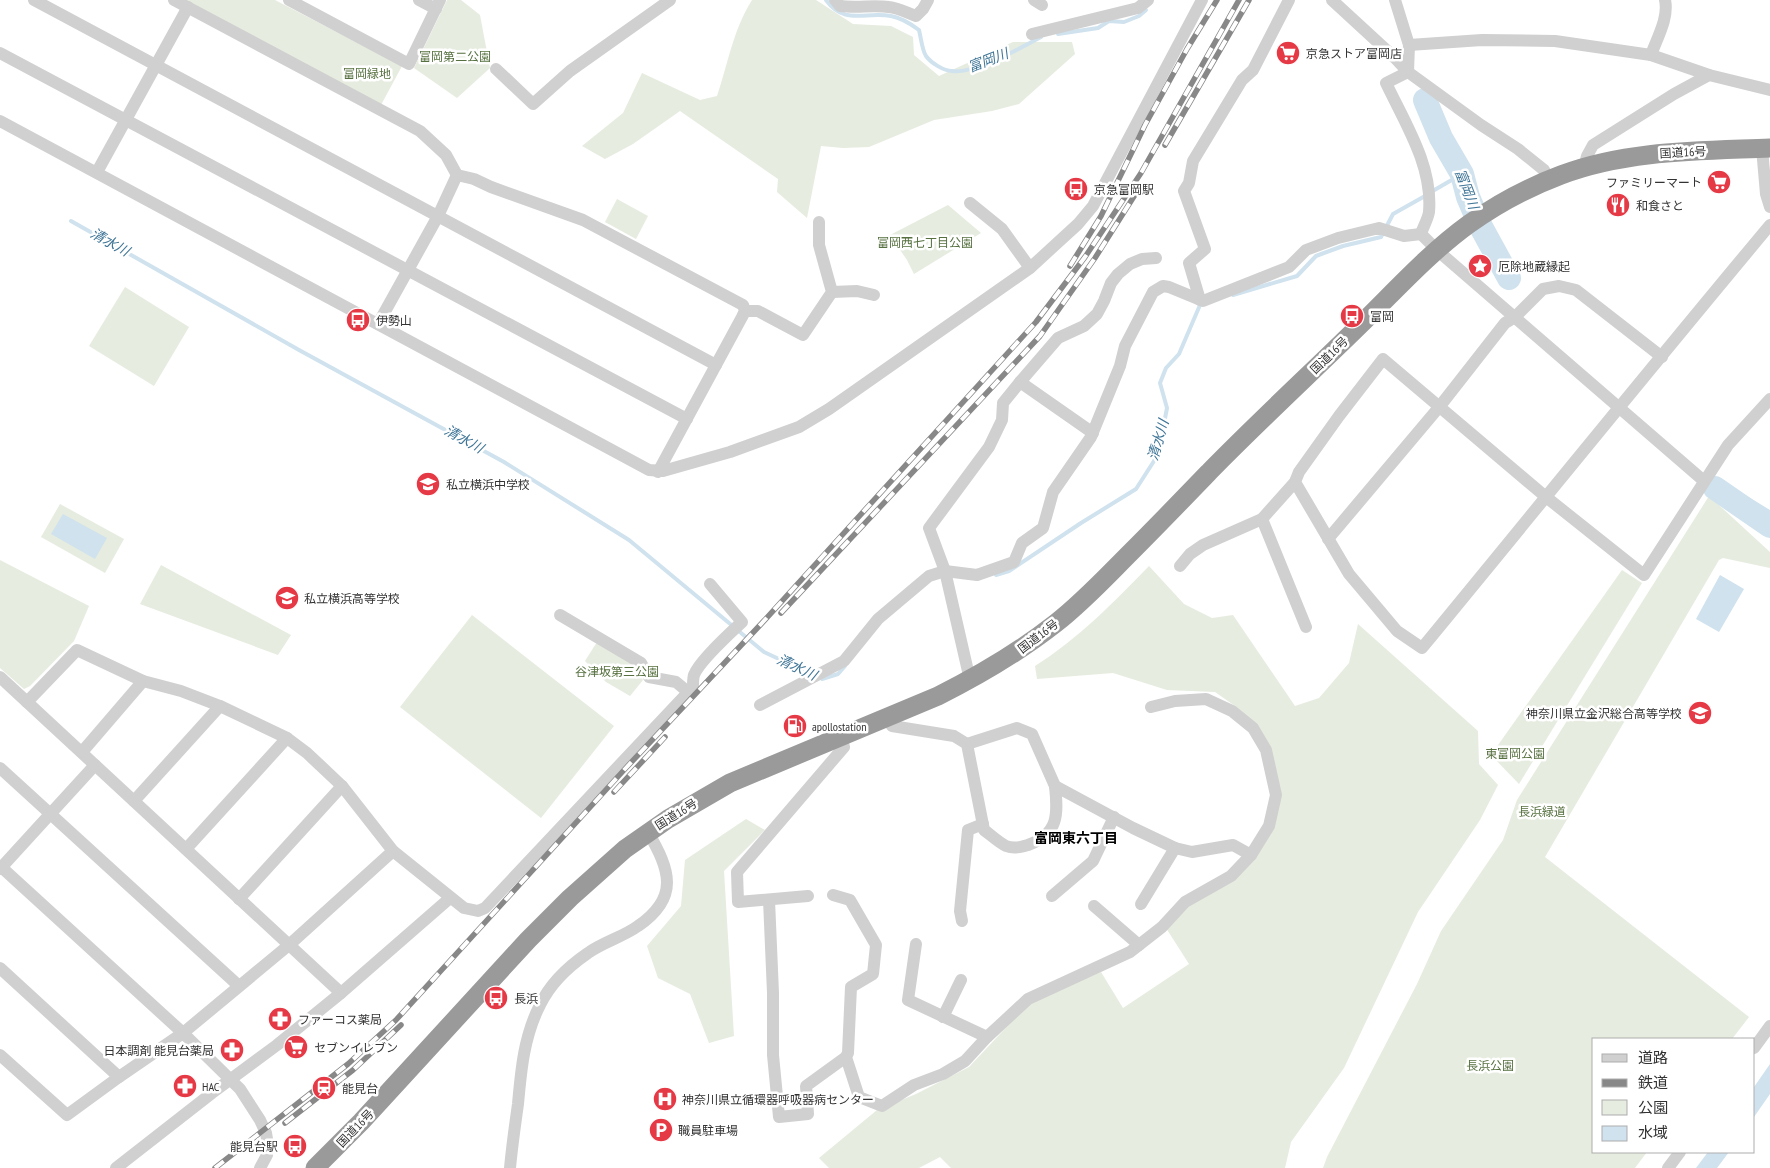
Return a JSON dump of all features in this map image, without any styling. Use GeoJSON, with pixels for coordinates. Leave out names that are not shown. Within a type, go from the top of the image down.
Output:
{"type":"FeatureCollection","features":[{"type":"Feature","properties":{"kind":"highway","name":"国道16号"},"geometry":{"type":"LineString","coordinates":[[315,1168],[362,1122],[528,940],[609,862],[648,832],[730,783],[887,718],[970,680],[1015,654],[1058,622],[1099,585],[1228,453],[1438,250],[1470,223],[1510,198],[1550,180],[1584,168],[1653,154],[1766,148]]}},
{"type":"Feature","properties":{"kind":"street"},"geometry":{"type":"LineString","coordinates":[[34,0],[716,365]]}},
{"type":"Feature","properties":{"kind":"street"},"geometry":{"type":"LineString","coordinates":[[174,0],[420,131],[446,155],[456,175],[592,224],[743,305],[745,311],[658,472]]}},
{"type":"Feature","properties":{"kind":"street"},"geometry":{"type":"LineString","coordinates":[[289,0],[409,64],[438,4],[419,0]]}},
{"type":"Feature","properties":{"kind":"street"},"geometry":{"type":"LineString","coordinates":[[496,69],[533,104],[570,71],[670,0]]}},
{"type":"Feature","properties":{"kind":"street"},"geometry":{"type":"LineString","coordinates":[[835,0],[840,6],[852,8],[888,6],[916,16],[928,0]]}},
{"type":"Feature","properties":{"kind":"street"},"geometry":{"type":"LineString","coordinates":[[1032,34],[1138,8],[1148,0]]}},
{"type":"Feature","properties":{"kind":"street"},"geometry":{"type":"LineString","coordinates":[[0,122],[97,172],[649,470],[658,472],[730,452],[799,427],[828,409],[1030,268],[1078,224],[1093,206],[1202,0]]}},
{"type":"Feature","properties":{"kind":"street"},"geometry":{"type":"LineString","coordinates":[[1200,300],[1189,263],[1205,248],[1184,191],[1189,183],[1193,161],[1236,89],[1242,80],[1253,70],[1289,0]]}},
{"type":"Feature","properties":{"kind":"street"},"geometry":{"type":"LineString","coordinates":[[1332,0],[1408,72],[1481,125],[1518,149],[1544,170],[1550,180]]}},
{"type":"Feature","properties":{"kind":"street"},"geometry":{"type":"LineString","coordinates":[[1395,0],[1409,45],[1408,72]]}},
{"type":"Feature","properties":{"kind":"street"},"geometry":{"type":"LineString","coordinates":[[1651,55],[1664,17],[1665,0]]}},
{"type":"Feature","properties":{"kind":"street"},"geometry":{"type":"LineString","coordinates":[[97,172],[188,7]]}},
{"type":"Feature","properties":{"kind":"street"},"geometry":{"type":"LineString","coordinates":[[1409,45],[1482,40],[1555,41],[1651,55],[1709,75],[1770,90]]}},
{"type":"Feature","properties":{"kind":"street"},"geometry":{"type":"LineString","coordinates":[[0,53],[407,271],[687,418]]}},
{"type":"Feature","properties":{"kind":"street"},"geometry":{"type":"LineString","coordinates":[[1408,72],[1386,83],[1412,135],[1428,179],[1429,213],[1421,234]]}},
{"type":"Feature","properties":{"kind":"street"},"geometry":{"type":"LineString","coordinates":[[1584,168],[1586,156],[1593,145],[1674,94],[1709,75]]}},
{"type":"Feature","properties":{"kind":"street"},"geometry":{"type":"LineString","coordinates":[[1766,148],[1766,194],[1770,207]]}},
{"type":"Feature","properties":{"kind":"street"},"geometry":{"type":"LineString","coordinates":[[378,324],[438,216],[456,175]]}},
{"type":"Feature","properties":{"kind":"street"},"geometry":{"type":"LineString","coordinates":[[970,202],[1002,229],[1030,268]]}},
{"type":"Feature","properties":{"kind":"street"},"geometry":{"type":"LineString","coordinates":[[745,311],[758,311],[803,335],[832,292],[819,245],[820,222]]}},
{"type":"Feature","properties":{"kind":"street"},"geometry":{"type":"LineString","coordinates":[[760,705],[844,661],[878,619],[929,576],[945,571],[977,576],[1014,562],[1022,543],[1043,528],[1053,492],[1093,433],[1120,366],[1125,346],[1153,292],[1163,286],[1169,287],[1203,301],[1289,267],[1306,250],[1338,238],[1379,228],[1404,236],[1421,234],[1704,481]]}},
{"type":"Feature","properties":{"kind":"street"},"geometry":{"type":"LineString","coordinates":[[1296,482],[1348,574],[1396,631],[1422,648],[1662,357],[1767,234]]}},
{"type":"Feature","properties":{"kind":"street"},"geometry":{"type":"LineString","coordinates":[[970,680],[945,571],[929,528],[988,447],[1002,420],[1004,403],[1020,382],[1058,338],[1084,326],[1097,314],[1111,283],[1118,274],[1130,264],[1142,259],[1156,258]]}},
{"type":"Feature","properties":{"kind":"street"},"geometry":{"type":"LineString","coordinates":[[1328,539],[1440,406],[1505,323],[1515,317],[1543,288],[1559,286],[1576,290],[1662,357]]}},
{"type":"Feature","properties":{"kind":"street"},"geometry":{"type":"LineString","coordinates":[[832,292],[857,291],[874,295]]}},
{"type":"Feature","properties":{"kind":"street"},"geometry":{"type":"LineString","coordinates":[[1180,566],[1190,554],[1203,545],[1262,518],[1296,482],[1299,472],[1383,359],[1546,497],[1644,575],[1728,445],[1770,399]]}},
{"type":"Feature","properties":{"kind":"street"},"geometry":{"type":"LineString","coordinates":[[1020,382],[1093,433]]}},
{"type":"Feature","properties":{"kind":"street"},"geometry":{"type":"LineString","coordinates":[[1262,518],[1306,627]]}},
{"type":"Feature","properties":{"kind":"street"},"geometry":{"type":"LineString","coordinates":[[27,702],[77,650],[143,681],[181,691],[220,706],[287,738],[307,753],[342,786],[394,851],[464,908],[478,911],[484,908],[693,687],[694,674],[722,641],[742,622],[710,584]]}},
{"type":"Feature","properties":{"kind":"street"},"geometry":{"type":"LineString","coordinates":[[560,615],[641,663],[649,677],[676,682],[688,692]]}},
{"type":"Feature","properties":{"kind":"street"},"geometry":{"type":"LineString","coordinates":[[0,677],[341,993]]}},
{"type":"Feature","properties":{"kind":"street"},"geometry":{"type":"LineString","coordinates":[[82,752],[143,681]]}},
{"type":"Feature","properties":{"kind":"street"},"geometry":{"type":"LineString","coordinates":[[846,1057],[859,1097],[882,1106],[914,1085],[943,1074],[966,1061],[987,1037],[1028,998],[1130,952],[1162,927],[1185,902],[1231,876],[1252,855],[1269,826],[1276,796],[1266,750],[1253,728],[1232,711],[1206,698],[1174,701],[1151,707]]}},
{"type":"Feature","properties":{"kind":"street"},"geometry":{"type":"LineString","coordinates":[[134,801],[220,706]]}},
{"type":"Feature","properties":{"kind":"street"},"geometry":{"type":"LineString","coordinates":[[887,718],[892,726],[954,736],[967,744],[984,830],[1006,846],[1018,848],[1048,835],[1055,822],[1058,809],[1055,786],[1032,734],[1017,728],[967,744]]}},
{"type":"Feature","properties":{"kind":"street"},"geometry":{"type":"LineString","coordinates":[[808,896],[738,902],[737,872],[844,747],[841,736]]}},
{"type":"Feature","properties":{"kind":"street"},"geometry":{"type":"LineString","coordinates":[[186,849],[287,738]]}},
{"type":"Feature","properties":{"kind":"street"},"geometry":{"type":"LineString","coordinates":[[95,765],[1,868],[183,1033],[247,1098],[266,1133],[267,1155],[260,1168]]}},
{"type":"Feature","properties":{"kind":"street"},"geometry":{"type":"LineString","coordinates":[[0,768],[238,986]]}},
{"type":"Feature","properties":{"kind":"street"},"geometry":{"type":"LineString","coordinates":[[239,899],[342,786]]}},
{"type":"Feature","properties":{"kind":"street"},"geometry":{"type":"LineString","coordinates":[[1055,786],[1133,828],[1175,848],[1192,852],[1233,845],[1252,855]]}},
{"type":"Feature","properties":{"kind":"street"},"geometry":{"type":"LineString","coordinates":[[1052,896],[1093,861],[1114,817]]}},
{"type":"Feature","properties":{"kind":"street"},"geometry":{"type":"LineString","coordinates":[[962,921],[960,911],[968,830],[983,824]]}},
{"type":"Feature","properties":{"kind":"street"},"geometry":{"type":"LineString","coordinates":[[510,1168],[521,1062],[528,1035],[540,1005],[554,983],[571,966],[589,952],[638,927],[655,912],[664,899],[668,883],[666,868],[648,832]]}},
{"type":"Feature","properties":{"kind":"street"},"geometry":{"type":"LineString","coordinates":[[1141,904],[1175,848]]}},
{"type":"Feature","properties":{"kind":"street"},"geometry":{"type":"LineString","coordinates":[[0,1055],[67,1115],[183,1033],[289,945],[394,851]]}},
{"type":"Feature","properties":{"kind":"street"},"geometry":{"type":"LineString","coordinates":[[769,900],[773,993],[773,1056],[779,1117],[808,1114],[806,1086],[846,1057],[848,1053],[851,987],[873,974],[876,945],[850,900],[833,895]]}},
{"type":"Feature","properties":{"kind":"street"},"geometry":{"type":"LineString","coordinates":[[116,1168],[277,1045],[341,993],[450,898]]}},
{"type":"Feature","properties":{"kind":"street"},"geometry":{"type":"LineString","coordinates":[[1094,906],[1139,945]]}},
{"type":"Feature","properties":{"kind":"street"},"geometry":{"type":"LineString","coordinates":[[916,944],[908,1000],[987,1037]]}},
{"type":"Feature","properties":{"kind":"street"},"geometry":{"type":"LineString","coordinates":[[0,968],[119,1077]]}},
{"type":"Feature","properties":{"kind":"street"},"geometry":{"type":"LineString","coordinates":[[943,1017],[961,980]]}},
{"type":"Feature","properties":{"kind":"street"},"geometry":{"type":"LineString","coordinates":[[1755,1047],[1770,1026]]}},
{"type":"Feature","properties":{"kind":"street"},"geometry":{"type":"LineString","coordinates":[[1668,1168],[1679,1153]]}},
{"type":"Feature","properties":{"kind":"green space","name":"富岡緑地"},"geometry":{"type":"Polygon","coordinates":[[[183,0],[275,0],[402,66],[381,105],[183,0]]]}},
{"type":"Feature","properties":{"kind":"green space","name":"富岡第二公園"},"geometry":{"type":"Polygon","coordinates":[[[447,0],[461,0],[480,15],[490,68],[457,98],[414,68],[447,0]]]}},
{"type":"Feature","properties":{"kind":"green space"},"geometry":{"type":"Polygon","coordinates":[[[752,0],[816,0],[853,24],[891,26],[913,37],[914,55],[939,76],[1013,42],[1072,42],[1075,54],[1019,104],[992,111],[934,120],[869,147],[843,148],[821,146],[807,218],[777,192],[778,179],[680,111],[633,144],[605,159],[582,146],[623,113],[642,73],[700,100],[717,96],[735,35],[752,0]]]}},
{"type":"Feature","properties":{"kind":"green space"},"geometry":{"type":"Polygon","coordinates":[[[617,199],[648,216],[636,239],[605,222],[617,199]]]}},
{"type":"Feature","properties":{"kind":"green space","name":"富岡西七丁目公園"},"geometry":{"type":"Polygon","coordinates":[[[948,205],[981,233],[914,274],[890,235],[948,205]]]}},
{"type":"Feature","properties":{"kind":"green space"},"geometry":{"type":"Polygon","coordinates":[[[125,287],[189,327],[154,386],[89,346],[125,287]]]}},
{"type":"Feature","properties":{"kind":"green space","name":"長浜公園"},"geometry":{"type":"Polygon","coordinates":[[[1709,496],[1770,552],[1770,568],[1723,558],[1719,560],[1545,857],[1749,1017],[1733,1038],[1592,1038],[1592,1153],[1646,1153],[1635,1168],[1323,1168],[1417,984],[1441,931],[1503,840],[1517,800],[1709,496]]]}},
{"type":"Feature","properties":{"kind":"green space"},"geometry":{"type":"Polygon","coordinates":[[[60,504],[124,539],[105,573],[41,537],[60,504]]]}},
{"type":"Feature","properties":{"kind":"green space"},"geometry":{"type":"Polygon","coordinates":[[[0,560],[89,606],[74,641],[30,686],[24,689],[0,668],[0,560]]]}},
{"type":"Feature","properties":{"kind":"green space"},"geometry":{"type":"Polygon","coordinates":[[[161,565],[291,635],[278,655],[140,604],[161,565]]]}},
{"type":"Feature","properties":{"kind":"green space"},"geometry":{"type":"Polygon","coordinates":[[[1149,566],[1184,604],[1212,618],[1233,615],[1295,706],[1319,698],[1349,663],[1358,624],[1478,731],[1479,764],[1498,785],[1480,820],[1418,912],[1344,1068],[1291,1142],[1285,1168],[951,1168],[940,1157],[919,1168],[829,1168],[819,1158],[877,1110],[916,1094],[969,1067],[1030,1002],[1101,972],[1123,1008],[1189,964],[1166,928],[1187,905],[1233,879],[1279,796],[1257,725],[1215,692],[1167,690],[1113,673],[1037,679],[1035,666],[1081,632],[1149,566]]]}},
{"type":"Feature","properties":{"kind":"green space","name":"東富岡公園"},"geometry":{"type":"Polygon","coordinates":[[[1622,570],[1642,583],[1519,784],[1491,755],[1622,570]]]}},
{"type":"Feature","properties":{"kind":"green space"},"geometry":{"type":"Polygon","coordinates":[[[472,615],[614,726],[541,818],[400,707],[472,615]]]}},
{"type":"Feature","properties":{"kind":"green space","name":"谷津坂第三公園"},"geometry":{"type":"Polygon","coordinates":[[[597,642],[635,666],[643,680],[630,696],[606,682],[585,661],[597,642]]]}},
{"type":"Feature","properties":{"kind":"green space"},"geometry":{"type":"Polygon","coordinates":[[[746,819],[765,830],[724,871],[734,1036],[709,1043],[690,994],[658,978],[647,946],[681,906],[685,860],[746,819]]]}},
{"type":"Feature","properties":{"kind":"water"},"geometry":{"type":"Polygon","coordinates":[[[1727,484],[1770,510],[1770,533],[1719,495],[1727,484]]]}},
{"type":"Feature","properties":{"kind":"water"},"geometry":{"type":"Polygon","coordinates":[[[63,514],[107,538],[95,559],[51,534],[63,514]]]}},
{"type":"Feature","properties":{"kind":"water"},"geometry":{"type":"Polygon","coordinates":[[[1720,575],[1744,589],[1719,632],[1696,619],[1720,575]]]}},
{"type":"Feature","properties":{"kind":"water"},"geometry":{"type":"Polygon","coordinates":[[[1770,1064],[1770,1094],[1755,1116],[1755,1086],[1770,1064]]]}},
{"type":"Feature","properties":{"kind":"water"},"geometry":{"type":"Polygon","coordinates":[[[1707,1153],[1728,1153],[1717,1168],[1696,1168],[1707,1153]]]}},
{"type":"Feature","properties":{"kind":"waterway","name":"富岡川"},"geometry":{"type":"LineString","coordinates":[[826,0],[833,8],[848,15],[882,15],[895,17],[906,22],[919,30],[928,59],[949,71],[961,71],[985,64],[1041,37]]}},
{"type":"Feature","properties":{"kind":"waterway","name":"富岡川"},"geometry":{"type":"LineString","coordinates":[[1058,34],[1098,28],[1109,21],[1124,22],[1139,16],[1146,10]]}},
{"type":"Feature","properties":{"kind":"waterway","name":"富岡川"},"geometry":{"type":"LineString","coordinates":[[1425,100],[1441,138],[1462,174],[1468,197],[1480,225],[1509,278]]}},
{"type":"Feature","properties":{"kind":"waterway","name":"清水川"},"geometry":{"type":"LineString","coordinates":[[1431,192],[1462,174]]}},
{"type":"Feature","properties":{"kind":"waterway","name":"清水川"},"geometry":{"type":"LineString","coordinates":[[1233,295],[1297,276],[1316,256],[1343,246],[1381,237],[1393,214],[1425,196]]}},
{"type":"Feature","properties":{"kind":"waterway","name":"清水川"},"geometry":{"type":"LineString","coordinates":[[71,221],[299,350],[504,462],[629,540],[764,652],[813,675]]}},
{"type":"Feature","properties":{"kind":"waterway","name":"清水川"},"geometry":{"type":"LineString","coordinates":[[996,575],[1009,571],[1136,489],[1154,461],[1162,434],[1167,408],[1160,383],[1166,368],[1179,354],[1200,305],[1203,304]]}},
{"type":"Feature","properties":{"kind":"waterway","name":"富岡川"},"geometry":{"type":"LineString","coordinates":[[1715,488],[1770,526]]}},
{"type":"Feature","properties":{"kind":"waterway","name":"清水川"},"geometry":{"type":"LineString","coordinates":[[822,679],[838,674],[845,666]]}},
{"type":"Feature","properties":{"kind":"railway"},"geometry":{"type":"LineString","coordinates":[[1070,266],[1101,216],[1145,125],[1187,49],[1217,0]]}},
{"type":"Feature","properties":{"kind":"railway"},"geometry":{"type":"LineString","coordinates":[[215,1168],[348,1064],[396,1020],[1036,322],[1085,257],[1141,173],[1239,0]]}},
{"type":"Feature","properties":{"kind":"railway"},"geometry":{"type":"LineString","coordinates":[[1165,145],[1249,0]]}},
{"type":"Feature","properties":{"kind":"railway"},"geometry":{"type":"LineString","coordinates":[[781,613],[1040,336],[1095,258],[1138,190]]}},
{"type":"Feature","properties":{"kind":"railway"},"geometry":{"type":"LineString","coordinates":[[614,792],[665,737]]}},
{"type":"Feature","properties":{"kind":"railway"},"geometry":{"type":"LineString","coordinates":[[285,1123],[353,1070],[401,1025]]}},
{"type":"Feature","properties":{"kind":"place","name":"京急ストア富岡店"},"geometry":{"type":"Point","coordinates":[1288,53]}},
{"type":"Feature","properties":{"kind":"place","name":"ファミリーマート"},"geometry":{"type":"Point","coordinates":[1719,182]}},
{"type":"Feature","properties":{"kind":"place","name":"京急富岡駅"},"geometry":{"type":"Point","coordinates":[1076,189]}},
{"type":"Feature","properties":{"kind":"place","name":"和食さと"},"geometry":{"type":"Point","coordinates":[1618,205]}},
{"type":"Feature","properties":{"kind":"place","name":"厄除地蔵縁起"},"geometry":{"type":"Point","coordinates":[1480,266]}},
{"type":"Feature","properties":{"kind":"place","name":"富岡"},"geometry":{"type":"Point","coordinates":[1352,316]}},
{"type":"Feature","properties":{"kind":"place","name":"伊勢山"},"geometry":{"type":"Point","coordinates":[358,320]}},
{"type":"Feature","properties":{"kind":"place","name":"私立横浜中学校"},"geometry":{"type":"Point","coordinates":[428,484]}},
{"type":"Feature","properties":{"kind":"place","name":"私立横浜高等学校"},"geometry":{"type":"Point","coordinates":[287,598]}},
{"type":"Feature","properties":{"kind":"place","name":"神奈川県立金沢総合高等学校"},"geometry":{"type":"Point","coordinates":[1700,713]}},
{"type":"Feature","properties":{"kind":"place","name":"apollostation"},"geometry":{"type":"Point","coordinates":[795,726]}},
{"type":"Feature","properties":{"kind":"place","name":"長浜"},"geometry":{"type":"Point","coordinates":[496,998]}},
{"type":"Feature","properties":{"kind":"place","name":"ファーコス薬局"},"geometry":{"type":"Point","coordinates":[280,1019]}},
{"type":"Feature","properties":{"kind":"place","name":"セブンイレブン"},"geometry":{"type":"Point","coordinates":[296,1047]}},
{"type":"Feature","properties":{"kind":"place","name":"日本調剤 能見台薬局"},"geometry":{"type":"Point","coordinates":[232,1050]}},
{"type":"Feature","properties":{"kind":"place","name":"HAC"},"geometry":{"type":"Point","coordinates":[185,1086]}},
{"type":"Feature","properties":{"kind":"place","name":"能見台"},"geometry":{"type":"Point","coordinates":[324,1088]}},
{"type":"Feature","properties":{"kind":"place","name":"神奈川県立循環器呼吸器病センター"},"geometry":{"type":"Point","coordinates":[665,1099]}},
{"type":"Feature","properties":{"kind":"place","name":"職員駐車場"},"geometry":{"type":"Point","coordinates":[661,1130]}},
{"type":"Feature","properties":{"kind":"place","name":"能見台駅"},"geometry":{"type":"Point","coordinates":[295,1146]}},
{"type":"Feature","properties":{"kind":"district","name":"富岡東六丁目"},"geometry":{"type":"Point","coordinates":[1076,838]}},
{"type":"Feature","properties":{"kind":"park label","name":"長浜緑道"},"geometry":{"type":"Point","coordinates":[1542,811]}}]}
